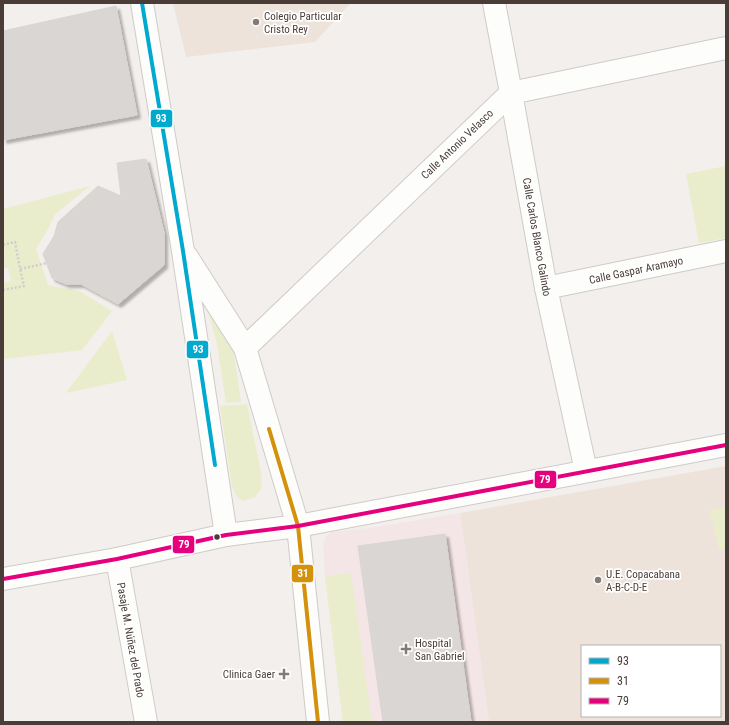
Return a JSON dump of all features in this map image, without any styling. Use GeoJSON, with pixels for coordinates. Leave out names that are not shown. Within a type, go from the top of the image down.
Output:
{"type":"FeatureCollection","features":[{"type":"Feature","properties":{"kind":"street"},"geometry":{"type":"LineString","coordinates":[[142,3],[183,251],[226,535]]}},
{"type":"Feature","properties":{"kind":"street","name":"Calle Carlos Blanco Galindo"},"geometry":{"type":"LineString","coordinates":[[494,3],[546,288],[586,470]]}},
{"type":"Feature","properties":{"kind":"street"},"geometry":{"type":"LineString","coordinates":[[511,93],[726,48]]}},
{"type":"Feature","properties":{"kind":"street","name":"Calle Antonio Velasco"},"geometry":{"type":"LineString","coordinates":[[245,348],[511,93]]}},
{"type":"Feature","properties":{"kind":"street"},"geometry":{"type":"LineString","coordinates":[[183,251],[245,348],[298,526],[318,722]]}},
{"type":"Feature","properties":{"kind":"street","name":"Calle Gaspar Aramayo"},"geometry":{"type":"LineString","coordinates":[[546,288],[726,251]]}},
{"type":"Feature","properties":{"kind":"street"},"geometry":{"type":"LineString","coordinates":[[3,579],[117,558],[226,535],[298,526],[586,470],[726,445]]}},
{"type":"Feature","properties":{"kind":"street","name":"Pasaje M. Núñez del Prado"},"geometry":{"type":"LineString","coordinates":[[117,558],[146,722]]}},
{"type":"Feature","properties":{"kind":"path"},"geometry":{"type":"LineString","coordinates":[[3,245],[15,242],[24,286],[3,290]]}},
{"type":"Feature","properties":{"kind":"path"},"geometry":{"type":"LineString","coordinates":[[20,269],[47,263]]}},
{"type":"Feature","properties":{"kind":"shaded area","name":"Colegio Particular Cristo Rey"},"geometry":{"type":"Polygon","coordinates":[[[173,3],[351,3],[315,42],[186,57],[173,3]]]}},
{"type":"Feature","properties":{"kind":"shaded area","name":"U.E. Copacabana A-B-C-D-E"},"geometry":{"type":"Polygon","coordinates":[[[726,466],[726,722],[489,722],[460,513],[726,466]]]}},
{"type":"Feature","properties":{"kind":"shaded area","name":"Hospital San Gabriel"},"geometry":{"type":"Polygon","coordinates":[[[460,513],[489,722],[343,722],[325,576],[323,543],[326,537],[332,532],[371,528],[460,513]]]}},
{"type":"Feature","properties":{"kind":"green space"},"geometry":{"type":"Polygon","coordinates":[[[726,166],[726,238],[699,243],[686,174],[726,166]]]}},
{"type":"Feature","properties":{"kind":"green space"},"geometry":{"type":"Polygon","coordinates":[[[90,186],[55,214],[36,249],[48,285],[79,291],[112,311],[82,350],[3,359],[3,283],[11,281],[8,268],[3,269],[3,256],[5,256],[3,247],[3,209],[90,186]]]}},
{"type":"Feature","properties":{"kind":"green space"},"geometry":{"type":"Polygon","coordinates":[[[204,295],[232,341],[241,402],[226,403],[217,344],[204,295]]]}},
{"type":"Feature","properties":{"kind":"green space"},"geometry":{"type":"Polygon","coordinates":[[[112,331],[127,380],[66,393],[112,331]]]}},
{"type":"Feature","properties":{"kind":"green space"},"geometry":{"type":"Polygon","coordinates":[[[247,404],[262,477],[261,489],[255,497],[244,501],[237,497],[232,486],[220,406],[247,404]]]}},
{"type":"Feature","properties":{"kind":"green space"},"geometry":{"type":"Polygon","coordinates":[[[726,507],[726,548],[719,550],[710,511],[726,507]]]}},
{"type":"Feature","properties":{"kind":"green space"},"geometry":{"type":"Polygon","coordinates":[[[351,573],[372,722],[343,722],[325,576],[351,573]]]}},
{"type":"Feature","properties":{"kind":"building"},"geometry":{"type":"Polygon","coordinates":[[[116,6],[137,115],[3,140],[3,31],[116,6]]]}},
{"type":"Feature","properties":{"kind":"building"},"geometry":{"type":"Polygon","coordinates":[[[146,159],[164,233],[164,265],[118,304],[81,284],[66,284],[52,278],[43,254],[54,236],[58,222],[98,186],[121,196],[117,163],[146,159]]]}},
{"type":"Feature","properties":{"kind":"building"},"geometry":{"type":"Polygon","coordinates":[[[445,534],[471,722],[383,722],[358,546],[445,534]]]}},
{"type":"Feature","properties":{"kind":"transit line","name":"93"},"geometry":{"type":"LineString","coordinates":[[142,3],[183,251],[215,465]]}},
{"type":"Feature","properties":{"kind":"transit line","name":"31"},"geometry":{"type":"LineString","coordinates":[[269,429],[298,526],[318,722]]}},
{"type":"Feature","properties":{"kind":"transit line","name":"79"},"geometry":{"type":"LineString","coordinates":[[3,579],[117,559],[226,535],[298,526],[726,445]]}},
{"type":"Feature","properties":{"kind":"place","name":"Colegio Particular Cristo Rey"},"geometry":{"type":"Point","coordinates":[256,22]}},
{"type":"Feature","properties":{"kind":"place","name":"U.E. Copacabana A-B-C-D-E"},"geometry":{"type":"Point","coordinates":[598,580]}},
{"type":"Feature","properties":{"kind":"place","name":"Hospital San Gabriel"},"geometry":{"type":"Point","coordinates":[406,649]}},
{"type":"Feature","properties":{"kind":"place","name":"Clinica Gaer"},"geometry":{"type":"Point","coordinates":[284,674]}}]}
